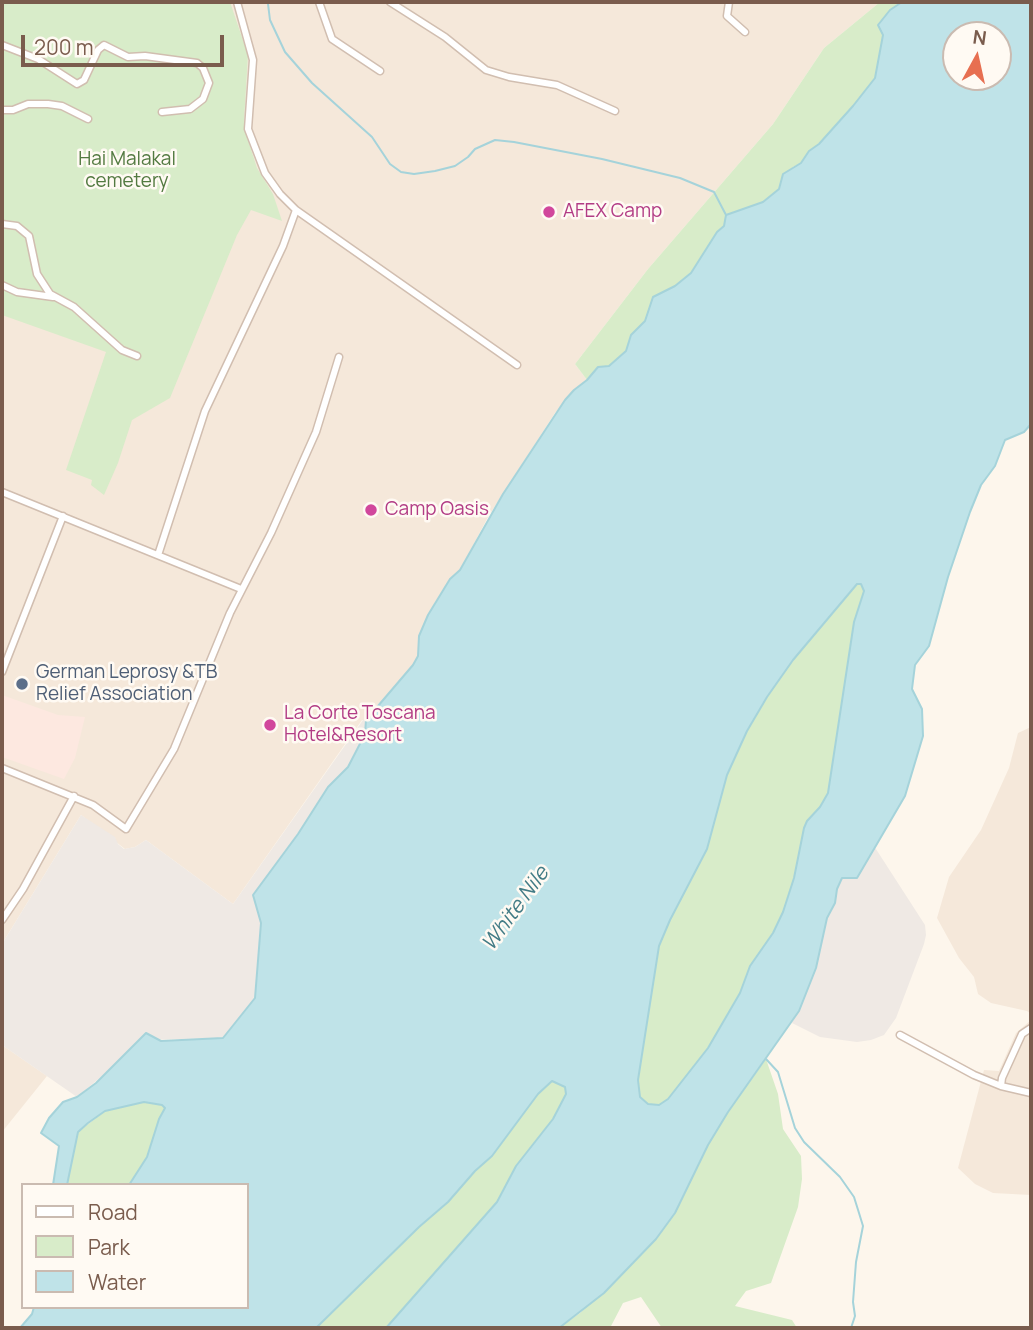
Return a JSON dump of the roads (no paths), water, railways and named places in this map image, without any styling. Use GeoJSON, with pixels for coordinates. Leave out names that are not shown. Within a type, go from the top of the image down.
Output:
{"type":"FeatureCollection","features":[{"type":"Feature","properties":{"kind":"street"},"geometry":{"type":"LineString","coordinates":[[237,2],[253,61],[248,129],[265,173],[287,203],[517,365]]}},
{"type":"Feature","properties":{"kind":"street"},"geometry":{"type":"LineString","coordinates":[[319,2],[332,39],[380,71]]}},
{"type":"Feature","properties":{"kind":"street"},"geometry":{"type":"LineString","coordinates":[[390,2],[444,37],[486,70],[557,85],[615,111]]}},
{"type":"Feature","properties":{"kind":"street"},"geometry":{"type":"LineString","coordinates":[[729,2],[727,16],[745,32]]}},
{"type":"Feature","properties":{"kind":"street"},"geometry":{"type":"LineString","coordinates":[[2,45],[21,50],[76,84],[84,80],[98,50],[104,45],[128,57],[145,55],[197,63],[209,83],[203,99],[190,108],[162,112]]}},
{"type":"Feature","properties":{"kind":"street"},"geometry":{"type":"LineString","coordinates":[[2,110],[13,110],[28,104],[48,104],[62,106],[88,119]]}},
{"type":"Feature","properties":{"kind":"street"},"geometry":{"type":"LineString","coordinates":[[158,555],[205,411],[284,246],[296,210]]}},
{"type":"Feature","properties":{"kind":"street"},"geometry":{"type":"LineString","coordinates":[[2,224],[17,226],[29,236],[37,274],[54,297]]}},
{"type":"Feature","properties":{"kind":"street"},"geometry":{"type":"LineString","coordinates":[[2,285],[18,292],[54,297],[74,307],[122,350],[137,356]]}},
{"type":"Feature","properties":{"kind":"street"},"geometry":{"type":"LineString","coordinates":[[2,768],[93,805],[126,829],[174,749],[242,589],[271,533],[316,432],[339,357]]}},
{"type":"Feature","properties":{"kind":"street"},"geometry":{"type":"LineString","coordinates":[[2,492],[242,589]]}},
{"type":"Feature","properties":{"kind":"street"},"geometry":{"type":"LineString","coordinates":[[2,672],[63,516]]}},
{"type":"Feature","properties":{"kind":"street"},"geometry":{"type":"LineString","coordinates":[[2,920],[23,889],[74,796]]}},
{"type":"Feature","properties":{"kind":"street"},"geometry":{"type":"LineString","coordinates":[[1001,1087],[1002,1078],[1022,1034],[1031,1028]]}},
{"type":"Feature","properties":{"kind":"street"},"geometry":{"type":"LineString","coordinates":[[900,1035],[1001,1087],[1031,1093]]}},
{"type":"Feature","properties":{"kind":"water","name":"White Nile"},"geometry":{"type":"Polygon","coordinates":[[[902,2],[1031,2],[1031,424],[1024,432],[1005,440],[995,466],[981,485],[948,577],[929,646],[915,665],[912,689],[922,709],[923,736],[905,796],[857,878],[842,878],[835,903],[827,918],[816,968],[799,1011],[728,1112],[708,1145],[675,1213],[656,1239],[604,1293],[559,1328],[386,1328],[497,1202],[516,1166],[553,1119],[566,1094],[565,1087],[552,1081],[538,1094],[492,1156],[448,1202],[316,1328],[20,1328],[33,1309],[248,1309],[248,1183],[130,1183],[147,1157],[165,1108],[162,1105],[144,1102],[105,1111],[88,1123],[78,1132],[67,1183],[53,1183],[59,1146],[41,1133],[49,1118],[63,1102],[77,1097],[96,1083],[146,1033],[161,1041],[223,1038],[255,998],[261,923],[253,895],[298,834],[328,787],[348,767],[365,734],[366,720],[413,665],[418,656],[419,636],[428,615],[450,579],[460,570],[503,494],[565,400],[598,367],[609,366],[626,351],[631,335],[645,321],[653,297],[675,286],[691,273],[717,232],[724,226],[726,215],[763,202],[779,189],[783,174],[801,163],[809,151],[819,144],[853,106],[875,78],[883,35],[878,25],[890,10],[902,2]],[[857,584],[793,660],[747,731],[727,775],[707,849],[659,946],[638,1080],[640,1097],[648,1104],[659,1105],[668,1099],[708,1048],[740,993],[750,966],[773,933],[783,912],[794,878],[804,828],[828,793],[854,622],[864,591],[861,584],[857,584]]]}},
{"type":"Feature","properties":{"kind":"waterway"},"geometry":{"type":"LineString","coordinates":[[268,4],[270,20],[285,52],[312,83],[372,137],[390,164],[401,172],[414,174],[455,166],[475,149],[495,140],[514,142],[680,178],[714,192],[726,215]]}},
{"type":"Feature","properties":{"kind":"waterway"},"geometry":{"type":"LineString","coordinates":[[766,1059],[778,1072],[795,1128],[804,1142],[840,1177],[854,1197],[863,1226],[856,1262],[853,1302],[855,1316],[851,1328]]}},
{"type":"Feature","properties":{"kind":"place","name":"AFEX Camp"},"geometry":{"type":"Point","coordinates":[549,212]}},
{"type":"Feature","properties":{"kind":"place","name":"Camp Oasis"},"geometry":{"type":"Point","coordinates":[371,510]}},
{"type":"Feature","properties":{"kind":"place","name":"German Leprosy &TB Relief Association"},"geometry":{"type":"Point","coordinates":[22,684]}},
{"type":"Feature","properties":{"kind":"place","name":"La Corte Toscana Hotel&Resort"},"geometry":{"type":"Point","coordinates":[270,725]}},
{"type":"Feature","properties":{"kind":"park label","name":"Hai Malakal cemetery"},"geometry":{"type":"Point","coordinates":[127,171]}}]}
